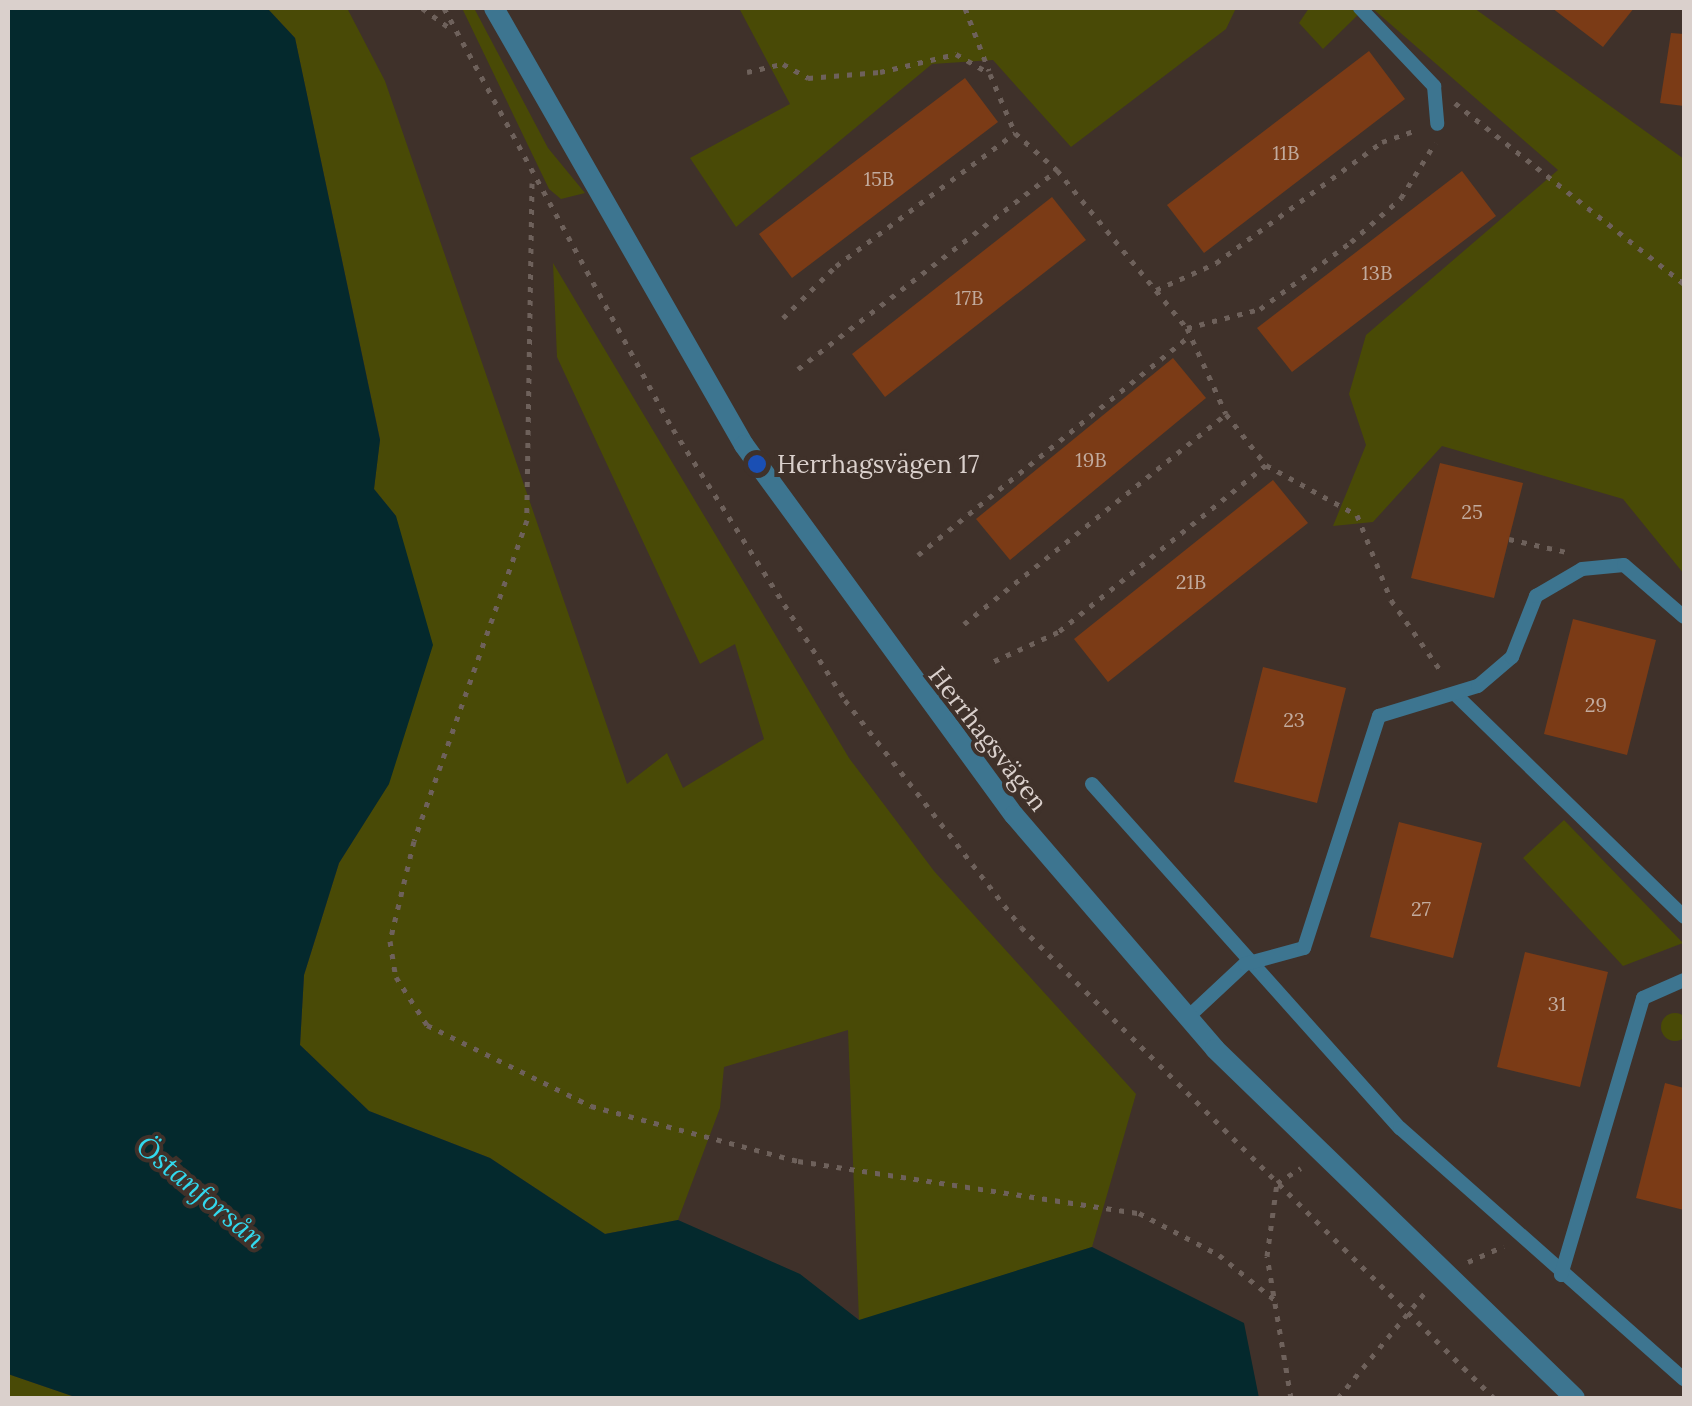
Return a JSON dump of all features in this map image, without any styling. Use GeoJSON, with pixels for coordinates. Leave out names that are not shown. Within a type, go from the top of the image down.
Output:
{"type":"FeatureCollection","features":[{"type":"Feature","properties":{"kind":"street","name":"Herrhagsvägen"},"geometry":{"type":"LineString","coordinates":[[494,8],[673,332],[778,494],[1014,815],[1186,1018],[1438,1275],[1575,1398]]}},
{"type":"Feature","properties":{"kind":"lane"},"geometry":{"type":"LineString","coordinates":[[1360,8],[1434,86],[1437,124]]}},
{"type":"Feature","properties":{"kind":"lane"},"geometry":{"type":"LineString","coordinates":[[1186,1018],[1245,964],[1304,948],[1379,716],[1456,695],[1512,657],[1536,596],[1595,567],[1624,565],[1684,617]]}},
{"type":"Feature","properties":{"kind":"lane"},"geometry":{"type":"LineString","coordinates":[[1456,695],[1684,917]]}},
{"type":"Feature","properties":{"kind":"lane"},"geometry":{"type":"LineString","coordinates":[[1092,784],[1245,964],[1520,1239],[1684,1379]]}},
{"type":"Feature","properties":{"kind":"lane"},"geometry":{"type":"LineString","coordinates":[[1562,1275],[1642,998],[1684,980]]}},
{"type":"Feature","properties":{"kind":"path"},"geometry":{"type":"LineString","coordinates":[[422,8],[456,34]]}},
{"type":"Feature","properties":{"kind":"path"},"geometry":{"type":"LineString","coordinates":[[444,8],[532,182],[673,430],[845,700],[1021,926],[1494,1398]]}},
{"type":"Feature","properties":{"kind":"path"},"geometry":{"type":"LineString","coordinates":[[965,8],[1015,134],[1057,170],[1186,328],[1226,414],[1266,464],[1357,515],[1392,600],[1456,695]]}},
{"type":"Feature","properties":{"kind":"path"},"geometry":{"type":"LineString","coordinates":[[747,72],[782,64],[808,78],[880,72],[956,54],[990,74]]}},
{"type":"Feature","properties":{"kind":"path"},"geometry":{"type":"LineString","coordinates":[[1434,86],[1684,284]]}},
{"type":"Feature","properties":{"kind":"path"},"geometry":{"type":"LineString","coordinates":[[1156,290],[1216,264],[1382,142],[1437,124],[1434,153],[1351,242],[1260,309],[1186,328]]}},
{"type":"Feature","properties":{"kind":"path"},"geometry":{"type":"LineString","coordinates":[[783,318],[836,266],[1015,134]]}},
{"type":"Feature","properties":{"kind":"path"},"geometry":{"type":"LineString","coordinates":[[798,369],[1057,170]]}},
{"type":"Feature","properties":{"kind":"path"},"geometry":{"type":"LineString","coordinates":[[532,182],[527,520],[414,841],[390,941],[396,977],[426,1026],[591,1106],[798,1161],[1139,1213],[1218,1256],[1276,1300]]}},
{"type":"Feature","properties":{"kind":"path"},"geometry":{"type":"LineString","coordinates":[[918,555],[1190,336]]}},
{"type":"Feature","properties":{"kind":"path"},"geometry":{"type":"LineString","coordinates":[[964,624],[1226,414]]}},
{"type":"Feature","properties":{"kind":"path"},"geometry":{"type":"LineString","coordinates":[[990,662],[1058,632],[1266,464]]}},
{"type":"Feature","properties":{"kind":"path"},"geometry":{"type":"LineString","coordinates":[[1509,539],[1564,550],[1595,567]]}},
{"type":"Feature","properties":{"kind":"path"},"geometry":{"type":"LineString","coordinates":[[1291,1398],[1267,1256],[1277,1183],[1319,1156]]}},
{"type":"Feature","properties":{"kind":"path"},"geometry":{"type":"LineString","coordinates":[[1338,1398],[1438,1275],[1520,1239]]}},
{"type":"Feature","properties":{"kind":"shaded area"},"geometry":{"type":"Polygon","coordinates":[[[267,8],[347,8],[385,81],[627,784],[667,753],[683,788],[764,739],[735,644],[700,664],[557,357],[553,263],[849,758],[934,871],[1136,1094],[1092,1247],[859,1321],[848,1030],[724,1067],[720,1108],[678,1220],[605,1234],[490,1158],[369,1111],[300,1045],[304,975],[339,863],[389,783],[396,516],[374,489],[380,439],[295,38],[267,8]]]}},
{"type":"Feature","properties":{"kind":"shaded area"},"geometry":{"type":"Polygon","coordinates":[[[462,8],[474,8],[548,148],[585,193],[561,199],[549,189],[462,8]]]}},
{"type":"Feature","properties":{"kind":"shaded area"},"geometry":{"type":"Polygon","coordinates":[[[739,8],[1236,8],[1226,29],[1071,147],[993,60],[932,64],[736,227],[690,158],[790,104],[739,8]]]}},
{"type":"Feature","properties":{"kind":"shaded area"},"geometry":{"type":"Polygon","coordinates":[[[1309,8],[1365,8],[1323,49],[1299,23],[1309,8]]]}},
{"type":"Feature","properties":{"kind":"shaded area"},"geometry":{"type":"Polygon","coordinates":[[[1372,8],[1474,8],[1684,159],[1684,574],[1623,499],[1442,446],[1373,522],[1333,526],[1366,445],[1349,394],[1366,335],[1558,170],[1372,8]]]}},
{"type":"Feature","properties":{"kind":"shaded area"},"geometry":{"type":"Polygon","coordinates":[[[1564,820],[1683,943],[1623,966],[1523,858],[1564,820]]]}},
{"type":"Feature","properties":{"kind":"shaded area"},"geometry":{"type":"Polygon","coordinates":[[[1675,1013],[1685,1017],[1689,1027],[1685,1037],[1675,1041],[1665,1037],[1661,1027],[1665,1017],[1675,1013]]]}},
{"type":"Feature","properties":{"kind":"shaded area"},"geometry":{"type":"Polygon","coordinates":[[[8,1374],[34,1383],[78,1398],[8,1398],[8,1374]]]}},
{"type":"Feature","properties":{"kind":"water","name":"Östanforsån"},"geometry":{"type":"Polygon","coordinates":[[[8,8],[267,8],[295,38],[380,440],[374,489],[396,516],[433,645],[389,784],[339,863],[304,975],[300,1045],[369,1111],[490,1158],[605,1234],[678,1220],[800,1274],[859,1320],[1092,1247],[1244,1323],[1259,1398],[78,1398],[8,1374],[8,8]]]}},
{"type":"Feature","properties":{"kind":"building"},"geometry":{"type":"Polygon","coordinates":[[[1552,8],[1634,8],[1603,47],[1552,8]]]}},
{"type":"Feature","properties":{"kind":"building"},"geometry":{"type":"Polygon","coordinates":[[[1671,33],[1684,34],[1684,106],[1660,103],[1671,33]]]}},
{"type":"Feature","properties":{"kind":"building"},"geometry":{"type":"Polygon","coordinates":[[[1369,51],[1405,99],[1204,253],[1167,205],[1369,51]]]}},
{"type":"Feature","properties":{"kind":"building"},"geometry":{"type":"Polygon","coordinates":[[[965,78],[998,122],[792,278],[759,234],[965,78]]]}},
{"type":"Feature","properties":{"kind":"building"},"geometry":{"type":"Polygon","coordinates":[[[1462,171],[1496,216],[1292,372],[1257,328],[1462,171]]]}},
{"type":"Feature","properties":{"kind":"building"},"geometry":{"type":"Polygon","coordinates":[[[1052,197],[1086,240],[885,397],[852,354],[1052,197]]]}},
{"type":"Feature","properties":{"kind":"building"},"geometry":{"type":"Polygon","coordinates":[[[1173,358],[1206,398],[1010,560],[976,519],[1173,358]]]}},
{"type":"Feature","properties":{"kind":"building"},"geometry":{"type":"Polygon","coordinates":[[[1440,463],[1523,483],[1494,598],[1411,578],[1440,463]]]}},
{"type":"Feature","properties":{"kind":"building"},"geometry":{"type":"Polygon","coordinates":[[[1273,480],[1308,523],[1108,682],[1074,639],[1273,480]]]}},
{"type":"Feature","properties":{"kind":"building"},"geometry":{"type":"Polygon","coordinates":[[[1573,619],[1656,640],[1627,755],[1544,734],[1573,619]]]}},
{"type":"Feature","properties":{"kind":"building"},"geometry":{"type":"Polygon","coordinates":[[[1263,667],[1346,688],[1317,803],[1234,782],[1263,667]]]}},
{"type":"Feature","properties":{"kind":"building"},"geometry":{"type":"Polygon","coordinates":[[[1399,822],[1482,843],[1453,958],[1370,937],[1399,822]]]}},
{"type":"Feature","properties":{"kind":"building"},"geometry":{"type":"Polygon","coordinates":[[[1525,952],[1608,972],[1580,1087],[1497,1067],[1525,952]]]}},
{"type":"Feature","properties":{"kind":"building"},"geometry":{"type":"Polygon","coordinates":[[[1665,1083],[1684,1088],[1684,1210],[1636,1198],[1665,1083]]]}},
{"type":"Feature","properties":{"kind":"place","name":"Herrhagsvägen 17"},"geometry":{"type":"Point","coordinates":[757,464]}}]}
